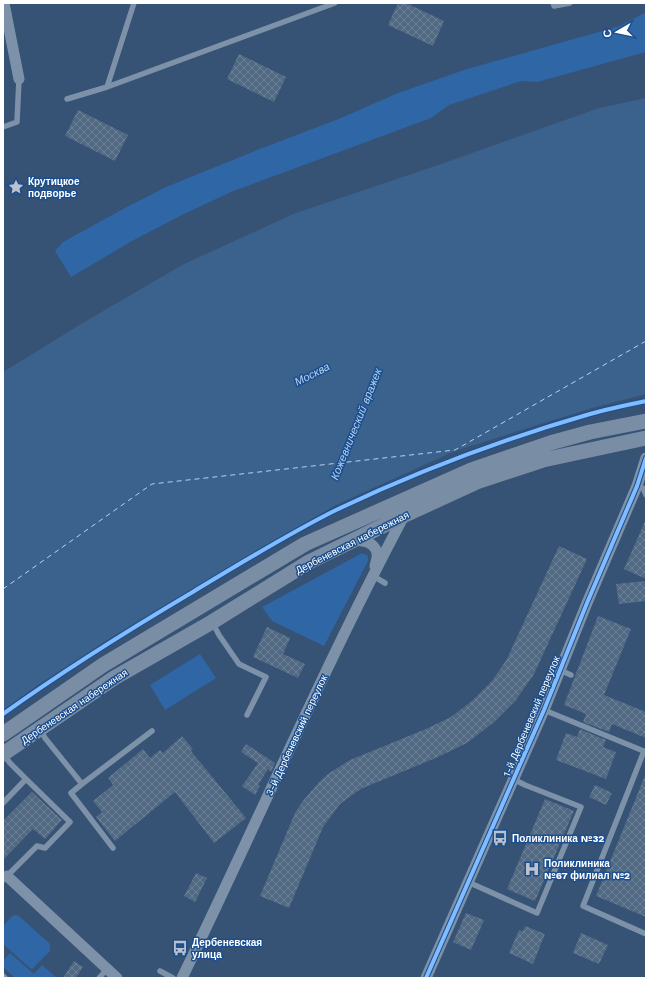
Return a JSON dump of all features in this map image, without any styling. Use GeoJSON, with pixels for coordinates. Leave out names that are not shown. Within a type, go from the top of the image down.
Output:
{"type":"FeatureCollection","features":[{"type":"Feature","properties":{"kind":"main road","name":"Дербеневская набережная"},"geometry":{"type":"LineString","coordinates":[[3,734],[103,665],[305,544],[471,470],[550,443],[590,432],[644,421]]}},
{"type":"Feature","properties":{"kind":"main road","name":"Дербеневская набережная"},"geometry":{"type":"LineString","coordinates":[[3,754],[114,678],[212,622],[309,562],[404,515],[479,481],[543,460],[646,440]]}},
{"type":"Feature","properties":{"kind":"street"},"geometry":{"type":"LineString","coordinates":[[4,3],[19,79]]}},
{"type":"Feature","properties":{"kind":"street"},"geometry":{"type":"LineString","coordinates":[[644,421],[646,440]]}},
{"type":"Feature","properties":{"kind":"street","name":"1-й Дербеневский переулок"},"geometry":{"type":"LineString","coordinates":[[426,978],[544,710],[637,486],[646,458]]}},
{"type":"Feature","properties":{"kind":"street","name":"3-й Дербеневский переулок"},"geometry":{"type":"LineString","coordinates":[[182,978],[317,690],[415,494]]}},
{"type":"Feature","properties":{"kind":"street"},"geometry":{"type":"LineString","coordinates":[[347,543],[357,540],[364,541],[371,544],[375,549],[378,555],[373,576]]}},
{"type":"Feature","properties":{"kind":"street"},"geometry":{"type":"LineString","coordinates":[[5,878],[108,968],[117,978]]}},
{"type":"Feature","properties":{"kind":"lane"},"geometry":{"type":"LineString","coordinates":[[106,87],[134,3]]}},
{"type":"Feature","properties":{"kind":"lane"},"geometry":{"type":"LineString","coordinates":[[67,99],[106,87],[335,3]]}},
{"type":"Feature","properties":{"kind":"lane"},"geometry":{"type":"LineString","coordinates":[[553,3],[554,6],[570,3]]}},
{"type":"Feature","properties":{"kind":"lane"},"geometry":{"type":"LineString","coordinates":[[3,127],[17,122],[19,79]]}},
{"type":"Feature","properties":{"kind":"lane"},"geometry":{"type":"LineString","coordinates":[[637,486],[643,488],[646,495]]}},
{"type":"Feature","properties":{"kind":"lane"},"geometry":{"type":"LineString","coordinates":[[373,576],[385,582]]}},
{"type":"Feature","properties":{"kind":"lane"},"geometry":{"type":"LineString","coordinates":[[212,622],[239,664],[266,677],[247,715]]}},
{"type":"Feature","properties":{"kind":"lane"},"geometry":{"type":"LineString","coordinates":[[560,670],[571,675]]}},
{"type":"Feature","properties":{"kind":"lane"},"geometry":{"type":"LineString","coordinates":[[544,710],[645,752],[583,906],[646,934]]}},
{"type":"Feature","properties":{"kind":"lane"},"geometry":{"type":"LineString","coordinates":[[40,728],[45,738],[82,784]]}},
{"type":"Feature","properties":{"kind":"lane"},"geometry":{"type":"LineString","coordinates":[[112,848],[71,793],[152,731]]}},
{"type":"Feature","properties":{"kind":"lane"},"geometry":{"type":"LineString","coordinates":[[3,754],[10,763],[70,822],[45,848],[37,846],[5,878]]}},
{"type":"Feature","properties":{"kind":"lane"},"geometry":{"type":"LineString","coordinates":[[3,803],[26,778]]}},
{"type":"Feature","properties":{"kind":"lane"},"geometry":{"type":"LineString","coordinates":[[468,882],[537,912],[581,807],[525,785],[513,778]]}},
{"type":"Feature","properties":{"kind":"lane"},"geometry":{"type":"LineString","coordinates":[[99,978],[108,968]]}},
{"type":"Feature","properties":{"kind":"lane"},"geometry":{"type":"LineString","coordinates":[[160,971],[173,978]]}},
{"type":"Feature","properties":{"kind":"shaded area"},"geometry":{"type":"Polygon","coordinates":[[[646,12],[646,52],[537,82],[521,81],[449,105],[431,118],[231,192],[132,241],[71,277],[55,251],[63,242],[166,187],[257,150],[341,118],[398,93],[467,69],[620,26],[646,12]]]}},
{"type":"Feature","properties":{"kind":"shaded area"},"geometry":{"type":"Polygon","coordinates":[[[362,553],[368,556],[368,561],[324,646],[272,621],[262,607],[362,553]]]}},
{"type":"Feature","properties":{"kind":"shaded area"},"geometry":{"type":"Polygon","coordinates":[[[200,654],[216,678],[165,710],[150,685],[200,654]]]}},
{"type":"Feature","properties":{"kind":"shaded area"},"geometry":{"type":"Polygon","coordinates":[[[16,915],[50,944],[50,951],[32,969],[3,944],[3,926],[12,916],[16,915]]]}},
{"type":"Feature","properties":{"kind":"shaded area"},"geometry":{"type":"Polygon","coordinates":[[[10,953],[34,974],[42,965],[57,978],[15,978],[3,967],[3,961],[10,953]]]}},
{"type":"Feature","properties":{"kind":"water"},"geometry":{"type":"Polygon","coordinates":[[[646,98],[646,394],[592,408],[455,451],[336,505],[112,637],[38,685],[3,710],[3,372],[182,265],[293,214],[444,163],[599,108],[646,98]]]}},
{"type":"Feature","properties":{"kind":"building"},"geometry":{"type":"Polygon","coordinates":[[[398,3],[406,3],[444,21],[433,46],[388,25],[398,3]]]}},
{"type":"Feature","properties":{"kind":"building"},"geometry":{"type":"Polygon","coordinates":[[[239,54],[286,77],[274,102],[227,79],[239,54]]]}},
{"type":"Feature","properties":{"kind":"building"},"geometry":{"type":"Polygon","coordinates":[[[78,110],[128,135],[115,161],[65,136],[78,110]]]}},
{"type":"Feature","properties":{"kind":"building"},"geometry":{"type":"Polygon","coordinates":[[[646,519],[646,579],[624,569],[646,519]]]}},
{"type":"Feature","properties":{"kind":"building"},"geometry":{"type":"Polygon","coordinates":[[[559,546],[587,559],[534,674],[516,700],[493,723],[467,743],[438,757],[363,788],[340,804],[323,827],[289,908],[260,896],[295,813],[319,782],[328,774],[350,760],[426,729],[451,717],[473,700],[492,681],[507,659],[559,546]]]}},
{"type":"Feature","properties":{"kind":"building"},"geometry":{"type":"Polygon","coordinates":[[[646,581],[646,601],[619,604],[616,584],[646,581]]]}},
{"type":"Feature","properties":{"kind":"building"},"geometry":{"type":"Polygon","coordinates":[[[598,616],[631,629],[604,695],[646,712],[646,738],[612,724],[609,732],[583,722],[586,714],[564,705],[598,616]]]}},
{"type":"Feature","properties":{"kind":"building"},"geometry":{"type":"Polygon","coordinates":[[[267,627],[290,638],[283,654],[305,664],[298,678],[253,657],[267,627]]]}},
{"type":"Feature","properties":{"kind":"building"},"geometry":{"type":"Polygon","coordinates":[[[580,729],[606,740],[603,747],[616,752],[606,779],[556,760],[566,733],[577,737],[580,729]]]}},
{"type":"Feature","properties":{"kind":"building"},"geometry":{"type":"Polygon","coordinates":[[[182,736],[193,749],[191,751],[246,818],[214,843],[175,792],[115,841],[96,817],[102,812],[93,801],[113,785],[108,778],[143,749],[150,758],[160,750],[163,753],[182,736]]]}},
{"type":"Feature","properties":{"kind":"building"},"geometry":{"type":"Polygon","coordinates":[[[246,744],[275,763],[271,772],[268,769],[258,785],[260,786],[255,795],[242,786],[258,763],[241,752],[246,744]]]}},
{"type":"Feature","properties":{"kind":"building"},"geometry":{"type":"Polygon","coordinates":[[[646,773],[646,917],[596,896],[646,773]]]}},
{"type":"Feature","properties":{"kind":"building"},"geometry":{"type":"Polygon","coordinates":[[[595,785],[612,793],[606,805],[589,797],[595,785]]]}},
{"type":"Feature","properties":{"kind":"building"},"geometry":{"type":"Polygon","coordinates":[[[32,792],[62,820],[45,839],[33,829],[3,860],[3,821],[32,792]]]}},
{"type":"Feature","properties":{"kind":"building","name":"Поликлиника №67 филиал №2"},"geometry":{"type":"Polygon","coordinates":[[[545,799],[574,811],[535,901],[507,889],[545,799]]]}},
{"type":"Feature","properties":{"kind":"building"},"geometry":{"type":"Polygon","coordinates":[[[196,873],[207,878],[195,902],[184,896],[196,873]]]}},
{"type":"Feature","properties":{"kind":"building"},"geometry":{"type":"Polygon","coordinates":[[[466,913],[484,920],[471,950],[453,942],[466,913]]]}},
{"type":"Feature","properties":{"kind":"building"},"geometry":{"type":"Polygon","coordinates":[[[525,926],[545,934],[533,964],[509,953],[519,930],[523,931],[525,926]]]}},
{"type":"Feature","properties":{"kind":"building"},"geometry":{"type":"Polygon","coordinates":[[[581,933],[608,945],[599,964],[573,953],[581,933]]]}},
{"type":"Feature","properties":{"kind":"building"},"geometry":{"type":"Polygon","coordinates":[[[74,961],[83,967],[76,978],[63,978],[74,961]]]}},
{"type":"Feature","properties":{"kind":"ferry route"},"geometry":{"type":"LineString","coordinates":[[3,589],[152,484],[455,450],[646,341]]}},
{"type":"Feature","properties":{"kind":"cycle path"},"geometry":{"type":"LineString","coordinates":[[3,714],[72,667],[143,622],[299,529],[336,510],[429,469],[493,445],[590,414],[646,401]]}},
{"type":"Feature","properties":{"kind":"cycle path"},"geometry":{"type":"LineString","coordinates":[[426,978],[544,710],[587,603],[637,486],[646,458]]}},
{"type":"Feature","properties":{"kind":"place","name":"Крутицкое подворье"},"geometry":{"type":"Point","coordinates":[16,187]}},
{"type":"Feature","properties":{"kind":"place","name":"Поликлиника №32"},"geometry":{"type":"Point","coordinates":[500,838]}},
{"type":"Feature","properties":{"kind":"place","name":"Поликлиника №67 филиал №2"},"geometry":{"type":"Point","coordinates":[532,869]}},
{"type":"Feature","properties":{"kind":"place","name":"Дербеневская улица"},"geometry":{"type":"Point","coordinates":[180,948]}},
{"type":"Feature","properties":{"kind":"water label","name":"Москва"},"geometry":{"type":"Point","coordinates":[312,374]}},
{"type":"Feature","properties":{"kind":"water label","name":"Кожевнический вражек"},"geometry":{"type":"Point","coordinates":[356,424]}}]}
